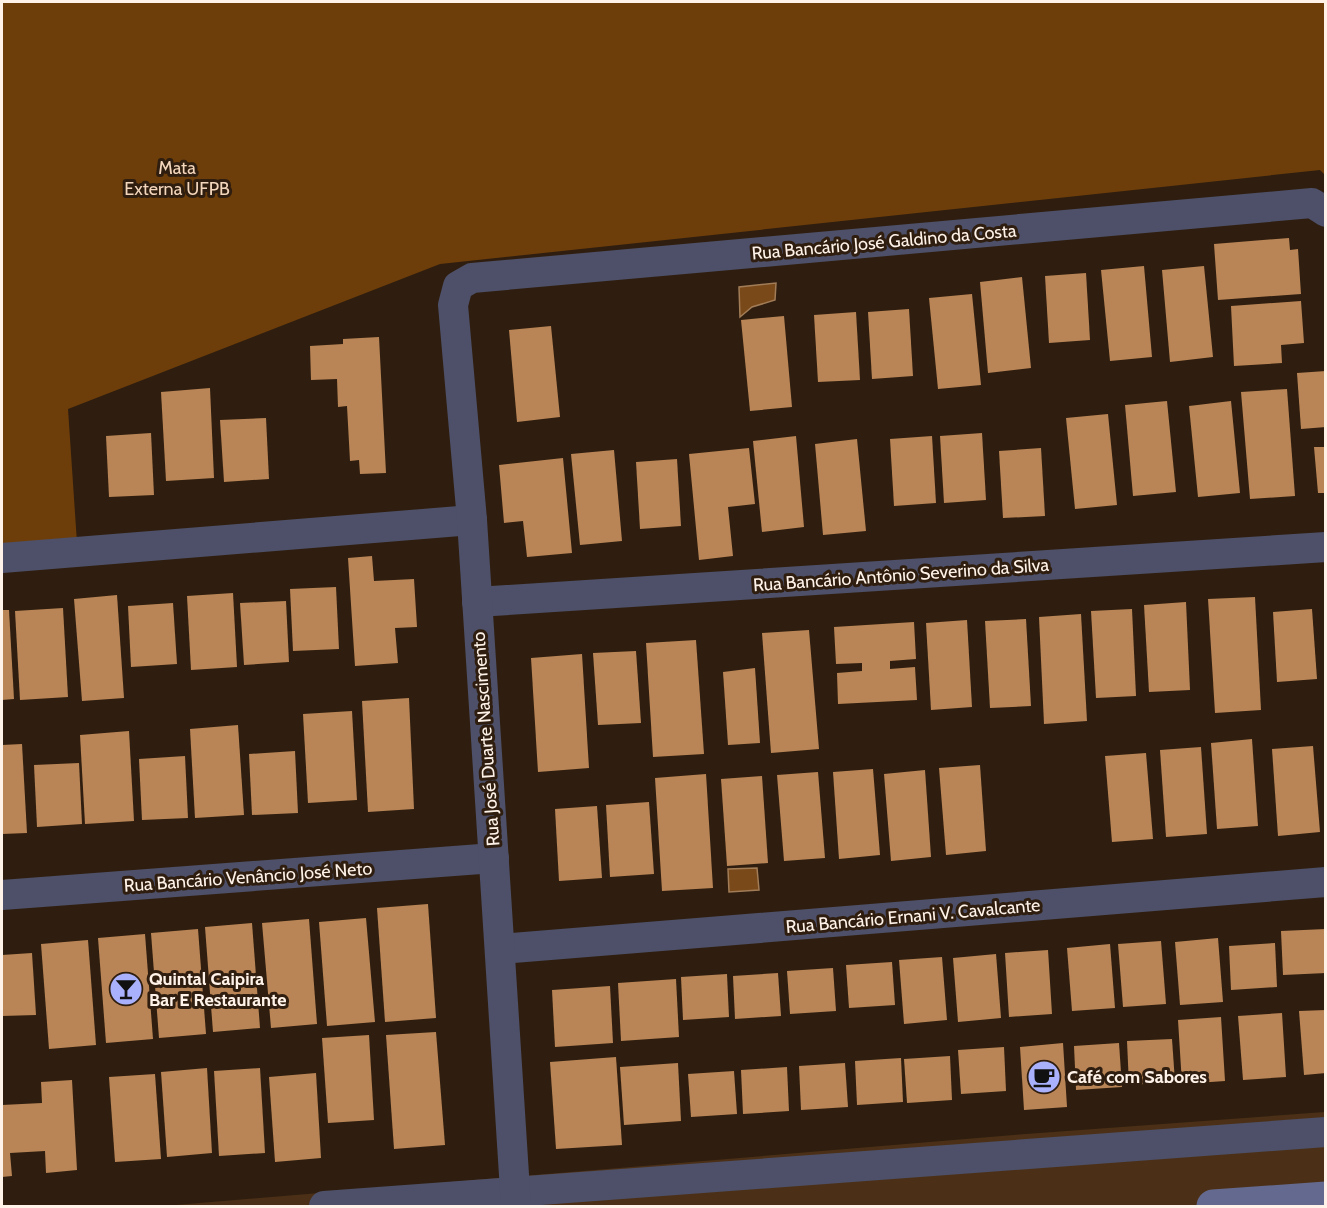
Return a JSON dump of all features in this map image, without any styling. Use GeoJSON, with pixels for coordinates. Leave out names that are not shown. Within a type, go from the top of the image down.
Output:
{"type":"FeatureCollection","features":[{"type":"Feature","properties":{"kind":"main road"},"geometry":{"type":"LineString","coordinates":[[1214,1206],[1326,1198]]}},
{"type":"Feature","properties":{"kind":"street","name":"Rua Bancário José Galdino da Costa"},"geometry":{"type":"LineString","coordinates":[[458,286],[472,278],[1319,208]]}},
{"type":"Feature","properties":{"kind":"street","name":"Rua José Duarte Nascimento"},"geometry":{"type":"LineString","coordinates":[[458,286],[453,305],[472,520],[516,1200]]}},
{"type":"Feature","properties":{"kind":"street"},"geometry":{"type":"LineString","coordinates":[[2,558],[472,520]]}},
{"type":"Feature","properties":{"kind":"street","name":"Rua Bancário Antônio Severino da Silva"},"geometry":{"type":"LineString","coordinates":[[477,602],[1326,547]]}},
{"type":"Feature","properties":{"kind":"street","name":"Rua Bancário Venâncio José Neto"},"geometry":{"type":"LineString","coordinates":[[2,895],[494,858]]}},
{"type":"Feature","properties":{"kind":"street","name":"Rua Bancário Ernani V. Cavalcante"},"geometry":{"type":"LineString","coordinates":[[500,950],[1326,882]]}},
{"type":"Feature","properties":{"kind":"street"},"geometry":{"type":"LineString","coordinates":[[324,1206],[516,1200],[1326,1132]]}},
{"type":"Feature","properties":{"kind":"shaded area"},"geometry":{"type":"Polygon","coordinates":[[[776,283],[775,300],[752,307],[740,317],[739,287],[776,283]]]}},
{"type":"Feature","properties":{"kind":"shaded area"},"geometry":{"type":"Polygon","coordinates":[[[757,868],[759,890],[729,892],[728,869],[757,868]]]}},
{"type":"Feature","properties":{"kind":"shaded area"},"geometry":{"type":"Polygon","coordinates":[[[1325,1112],[1325,1206],[164,1206],[1014,1135],[1325,1112]]]}},
{"type":"Feature","properties":{"kind":"green space","name":"Mata Externa UFPB"},"geometry":{"type":"Polygon","coordinates":[[[2,2],[1325,2],[1325,175],[1320,170],[440,264],[68,409],[77,543],[2,549],[2,2]]]}},
{"type":"Feature","properties":{"kind":"building"},"geometry":{"type":"Polygon","coordinates":[[[1289,238],[1290,250],[1298,249],[1301,294],[1218,300],[1214,244],[1289,238]]]}},
{"type":"Feature","properties":{"kind":"building"},"geometry":{"type":"Polygon","coordinates":[[[1144,266],[1152,357],[1110,361],[1101,270],[1144,266]]]}},
{"type":"Feature","properties":{"kind":"building"},"geometry":{"type":"Polygon","coordinates":[[[1204,266],[1213,357],[1170,362],[1162,270],[1204,266]]]}},
{"type":"Feature","properties":{"kind":"building"},"geometry":{"type":"Polygon","coordinates":[[[1086,273],[1090,340],[1049,343],[1045,276],[1086,273]]]}},
{"type":"Feature","properties":{"kind":"building"},"geometry":{"type":"Polygon","coordinates":[[[1022,277],[1031,368],[988,373],[980,282],[1022,277]]]}},
{"type":"Feature","properties":{"kind":"building"},"geometry":{"type":"Polygon","coordinates":[[[972,294],[981,385],[938,389],[929,298],[972,294]]]}},
{"type":"Feature","properties":{"kind":"building"},"geometry":{"type":"Polygon","coordinates":[[[1301,301],[1304,343],[1281,345],[1282,363],[1234,366],[1231,306],[1301,301]]]}},
{"type":"Feature","properties":{"kind":"building"},"geometry":{"type":"Polygon","coordinates":[[[909,309],[913,376],[872,379],[868,312],[909,309]]]}},
{"type":"Feature","properties":{"kind":"building"},"geometry":{"type":"Polygon","coordinates":[[[856,312],[860,380],[818,382],[814,315],[856,312]]]}},
{"type":"Feature","properties":{"kind":"building"},"geometry":{"type":"Polygon","coordinates":[[[784,316],[792,407],[750,411],[741,320],[784,316]]]}},
{"type":"Feature","properties":{"kind":"building"},"geometry":{"type":"Polygon","coordinates":[[[551,326],[560,417],[517,422],[509,330],[551,326]]]}},
{"type":"Feature","properties":{"kind":"building"},"geometry":{"type":"Polygon","coordinates":[[[379,337],[386,473],[360,474],[359,460],[350,461],[347,406],[338,407],[337,379],[311,380],[310,346],[343,344],[343,339],[379,337]]]}},
{"type":"Feature","properties":{"kind":"building"},"geometry":{"type":"Polygon","coordinates":[[[1326,371],[1326,427],[1301,429],[1297,373],[1326,371]]]}},
{"type":"Feature","properties":{"kind":"building"},"geometry":{"type":"Polygon","coordinates":[[[210,388],[214,478],[166,481],[161,392],[210,388]]]}},
{"type":"Feature","properties":{"kind":"building"},"geometry":{"type":"Polygon","coordinates":[[[1287,389],[1295,496],[1250,499],[1241,392],[1287,389]]]}},
{"type":"Feature","properties":{"kind":"building"},"geometry":{"type":"Polygon","coordinates":[[[1167,401],[1176,492],[1133,496],[1125,405],[1167,401]]]}},
{"type":"Feature","properties":{"kind":"building"},"geometry":{"type":"Polygon","coordinates":[[[1231,401],[1240,493],[1198,497],[1189,406],[1231,401]]]}},
{"type":"Feature","properties":{"kind":"building"},"geometry":{"type":"Polygon","coordinates":[[[1108,414],[1117,505],[1075,509],[1066,418],[1108,414]]]}},
{"type":"Feature","properties":{"kind":"building"},"geometry":{"type":"Polygon","coordinates":[[[266,418],[269,479],[224,482],[220,420],[266,418]]]}},
{"type":"Feature","properties":{"kind":"building"},"geometry":{"type":"Polygon","coordinates":[[[151,433],[154,495],[109,497],[106,436],[151,433]]]}},
{"type":"Feature","properties":{"kind":"building"},"geometry":{"type":"Polygon","coordinates":[[[982,433],[986,500],[944,503],[940,436],[982,433]]]}},
{"type":"Feature","properties":{"kind":"building"},"geometry":{"type":"Polygon","coordinates":[[[796,436],[804,527],[762,532],[753,441],[796,436]]]}},
{"type":"Feature","properties":{"kind":"building"},"geometry":{"type":"Polygon","coordinates":[[[932,436],[936,503],[894,506],[890,439],[932,436]]]}},
{"type":"Feature","properties":{"kind":"building"},"geometry":{"type":"Polygon","coordinates":[[[857,439],[866,531],[823,535],[815,444],[857,439]]]}},
{"type":"Feature","properties":{"kind":"building"},"geometry":{"type":"Polygon","coordinates":[[[1314,447],[1326,447],[1326,493],[1318,493],[1314,447]]]}},
{"type":"Feature","properties":{"kind":"building"},"geometry":{"type":"Polygon","coordinates":[[[749,448],[755,504],[728,507],[733,556],[699,560],[689,454],[749,448]]]}},
{"type":"Feature","properties":{"kind":"building"},"geometry":{"type":"Polygon","coordinates":[[[1041,448],[1045,516],[1003,518],[999,451],[1041,448]]]}},
{"type":"Feature","properties":{"kind":"building"},"geometry":{"type":"Polygon","coordinates":[[[614,450],[622,541],[580,545],[571,454],[614,450]]]}},
{"type":"Feature","properties":{"kind":"building"},"geometry":{"type":"Polygon","coordinates":[[[563,458],[572,553],[527,557],[523,521],[504,523],[499,465],[563,458]]]}},
{"type":"Feature","properties":{"kind":"building"},"geometry":{"type":"Polygon","coordinates":[[[677,459],[681,526],[640,529],[636,462],[677,459]]]}},
{"type":"Feature","properties":{"kind":"building"},"geometry":{"type":"Polygon","coordinates":[[[372,556],[374,581],[414,579],[417,627],[395,628],[398,663],[355,666],[348,558],[372,556]]]}},
{"type":"Feature","properties":{"kind":"building"},"geometry":{"type":"Polygon","coordinates":[[[336,587],[339,649],[293,651],[290,589],[336,587]]]}},
{"type":"Feature","properties":{"kind":"building"},"geometry":{"type":"Polygon","coordinates":[[[233,593],[237,667],[191,670],[187,596],[233,593]]]}},
{"type":"Feature","properties":{"kind":"building"},"geometry":{"type":"Polygon","coordinates":[[[117,595],[124,698],[82,701],[74,599],[117,595]]]}},
{"type":"Feature","properties":{"kind":"building"},"geometry":{"type":"Polygon","coordinates":[[[1255,597],[1261,710],[1215,713],[1208,599],[1255,597]]]}},
{"type":"Feature","properties":{"kind":"building"},"geometry":{"type":"Polygon","coordinates":[[[286,601],[289,662],[244,665],[240,603],[286,601]]]}},
{"type":"Feature","properties":{"kind":"building"},"geometry":{"type":"Polygon","coordinates":[[[1186,602],[1190,690],[1149,692],[1144,605],[1186,602]]]}},
{"type":"Feature","properties":{"kind":"building"},"geometry":{"type":"Polygon","coordinates":[[[173,603],[177,664],[131,667],[128,606],[173,603]]]}},
{"type":"Feature","properties":{"kind":"building"},"geometry":{"type":"Polygon","coordinates":[[[63,608],[68,697],[20,700],[15,611],[63,608]]]}},
{"type":"Feature","properties":{"kind":"building"},"geometry":{"type":"Polygon","coordinates":[[[1132,609],[1136,696],[1096,698],[1091,611],[1132,609]]]}},
{"type":"Feature","properties":{"kind":"building"},"geometry":{"type":"Polygon","coordinates":[[[1312,609],[1317,679],[1277,682],[1273,612],[1312,609]]]}},
{"type":"Feature","properties":{"kind":"building"},"geometry":{"type":"Polygon","coordinates":[[[2,610],[9,610],[14,699],[2,700],[2,610]]]}},
{"type":"Feature","properties":{"kind":"building"},"geometry":{"type":"Polygon","coordinates":[[[1081,614],[1087,721],[1044,724],[1039,617],[1081,614]]]}},
{"type":"Feature","properties":{"kind":"building"},"geometry":{"type":"Polygon","coordinates":[[[1026,619],[1031,706],[990,708],[985,621],[1026,619]]]}},
{"type":"Feature","properties":{"kind":"building"},"geometry":{"type":"Polygon","coordinates":[[[967,620],[972,707],[931,710],[926,623],[967,620]]]}},
{"type":"Feature","properties":{"kind":"building"},"geometry":{"type":"Polygon","coordinates":[[[914,622],[916,659],[890,661],[890,669],[915,667],[917,700],[838,704],[837,673],[862,671],[862,663],[836,664],[834,627],[914,622]]]}},
{"type":"Feature","properties":{"kind":"building"},"geometry":{"type":"Polygon","coordinates":[[[809,630],[819,749],[771,753],[762,633],[809,630]]]}},
{"type":"Feature","properties":{"kind":"building"},"geometry":{"type":"Polygon","coordinates":[[[696,640],[704,754],[653,757],[646,643],[696,640]]]}},
{"type":"Feature","properties":{"kind":"building"},"geometry":{"type":"Polygon","coordinates":[[[636,651],[641,723],[598,725],[593,653],[636,651]]]}},
{"type":"Feature","properties":{"kind":"building"},"geometry":{"type":"Polygon","coordinates":[[[582,654],[589,768],[538,772],[531,658],[582,654]]]}},
{"type":"Feature","properties":{"kind":"building"},"geometry":{"type":"Polygon","coordinates":[[[755,668],[760,743],[728,745],[723,672],[755,668]]]}},
{"type":"Feature","properties":{"kind":"building"},"geometry":{"type":"Polygon","coordinates":[[[409,698],[414,809],[368,812],[362,701],[409,698]]]}},
{"type":"Feature","properties":{"kind":"building"},"geometry":{"type":"Polygon","coordinates":[[[352,711],[357,800],[308,803],[303,714],[352,711]]]}},
{"type":"Feature","properties":{"kind":"building"},"geometry":{"type":"Polygon","coordinates":[[[238,725],[244,815],[195,818],[190,729],[238,725]]]}},
{"type":"Feature","properties":{"kind":"building"},"geometry":{"type":"Polygon","coordinates":[[[129,731],[134,821],[85,824],[80,735],[129,731]]]}},
{"type":"Feature","properties":{"kind":"building"},"geometry":{"type":"Polygon","coordinates":[[[1252,739],[1258,826],[1217,829],[1211,743],[1252,739]]]}},
{"type":"Feature","properties":{"kind":"building"},"geometry":{"type":"Polygon","coordinates":[[[22,744],[27,833],[2,834],[2,745],[22,744]]]}},
{"type":"Feature","properties":{"kind":"building"},"geometry":{"type":"Polygon","coordinates":[[[1313,746],[1320,832],[1278,836],[1272,749],[1313,746]]]}},
{"type":"Feature","properties":{"kind":"building"},"geometry":{"type":"Polygon","coordinates":[[[1201,747],[1207,834],[1166,837],[1160,750],[1201,747]]]}},
{"type":"Feature","properties":{"kind":"building"},"geometry":{"type":"Polygon","coordinates":[[[295,751],[298,813],[252,815],[249,754],[295,751]]]}},
{"type":"Feature","properties":{"kind":"building"},"geometry":{"type":"Polygon","coordinates":[[[1146,753],[1153,839],[1112,842],[1105,756],[1146,753]]]}},
{"type":"Feature","properties":{"kind":"building"},"geometry":{"type":"Polygon","coordinates":[[[185,756],[188,818],[142,820],[139,759],[185,756]]]}},
{"type":"Feature","properties":{"kind":"building"},"geometry":{"type":"Polygon","coordinates":[[[79,763],[82,824],[37,827],[34,765],[79,763]]]}},
{"type":"Feature","properties":{"kind":"building"},"geometry":{"type":"Polygon","coordinates":[[[980,765],[986,851],[946,855],[939,768],[980,765]]]}},
{"type":"Feature","properties":{"kind":"building"},"geometry":{"type":"Polygon","coordinates":[[[873,769],[880,855],[839,859],[833,772],[873,769]]]}},
{"type":"Feature","properties":{"kind":"building"},"geometry":{"type":"Polygon","coordinates":[[[925,770],[931,857],[891,861],[884,774],[925,770]]]}},
{"type":"Feature","properties":{"kind":"building"},"geometry":{"type":"Polygon","coordinates":[[[818,772],[825,858],[784,861],[777,775],[818,772]]]}},
{"type":"Feature","properties":{"kind":"building"},"geometry":{"type":"Polygon","coordinates":[[[706,774],[713,888],[662,891],[655,778],[706,774]]]}},
{"type":"Feature","properties":{"kind":"building"},"geometry":{"type":"Polygon","coordinates":[[[762,776],[768,863],[727,866],[721,779],[762,776]]]}},
{"type":"Feature","properties":{"kind":"building"},"geometry":{"type":"Polygon","coordinates":[[[649,802],[654,874],[610,877],[606,805],[649,802]]]}},
{"type":"Feature","properties":{"kind":"building"},"geometry":{"type":"Polygon","coordinates":[[[597,806],[602,878],[559,881],[555,809],[597,806]]]}},
{"type":"Feature","properties":{"kind":"building"},"geometry":{"type":"Polygon","coordinates":[[[428,904],[436,1018],[385,1022],[377,908],[428,904]]]}},
{"type":"Feature","properties":{"kind":"building"},"geometry":{"type":"Polygon","coordinates":[[[366,918],[375,1022],[327,1026],[319,922],[366,918]]]}},
{"type":"Feature","properties":{"kind":"building"},"geometry":{"type":"Polygon","coordinates":[[[309,919],[317,1024],[271,1028],[262,923],[309,919]]]}},
{"type":"Feature","properties":{"kind":"building"},"geometry":{"type":"Polygon","coordinates":[[[252,923],[260,1028],[213,1032],[205,927],[252,923]]]}},
{"type":"Feature","properties":{"kind":"building"},"geometry":{"type":"Polygon","coordinates":[[[198,929],[206,1034],[159,1038],[151,933],[198,929]]]}},
{"type":"Feature","properties":{"kind":"building"},"geometry":{"type":"Polygon","coordinates":[[[1326,929],[1326,973],[1283,975],[1281,931],[1326,929]]]}},
{"type":"Feature","properties":{"kind":"building","name":"Quintal Caipira Bar E Restaurante"},"geometry":{"type":"Polygon","coordinates":[[[145,934],[153,1039],[106,1043],[98,938],[145,934]]]}},
{"type":"Feature","properties":{"kind":"building"},"geometry":{"type":"Polygon","coordinates":[[[1218,938],[1223,1002],[1180,1005],[1175,942],[1218,938]]]}},
{"type":"Feature","properties":{"kind":"building"},"geometry":{"type":"Polygon","coordinates":[[[88,940],[96,1045],[49,1049],[41,944],[88,940]]]}},
{"type":"Feature","properties":{"kind":"building"},"geometry":{"type":"Polygon","coordinates":[[[1161,941],[1166,1004],[1123,1007],[1118,944],[1161,941]]]}},
{"type":"Feature","properties":{"kind":"building"},"geometry":{"type":"Polygon","coordinates":[[[1275,943],[1277,987],[1231,990],[1229,946],[1275,943]]]}},
{"type":"Feature","properties":{"kind":"building"},"geometry":{"type":"Polygon","coordinates":[[[1110,944],[1115,1008],[1072,1011],[1067,948],[1110,944]]]}},
{"type":"Feature","properties":{"kind":"building"},"geometry":{"type":"Polygon","coordinates":[[[1048,950],[1052,1014],[1009,1017],[1005,953],[1048,950]]]}},
{"type":"Feature","properties":{"kind":"building"},"geometry":{"type":"Polygon","coordinates":[[[32,953],[36,1015],[2,1016],[2,955],[32,953]]]}},
{"type":"Feature","properties":{"kind":"building"},"geometry":{"type":"Polygon","coordinates":[[[996,954],[1001,1018],[958,1022],[953,958],[996,954]]]}},
{"type":"Feature","properties":{"kind":"building"},"geometry":{"type":"Polygon","coordinates":[[[942,957],[947,1020],[904,1024],[899,960],[942,957]]]}},
{"type":"Feature","properties":{"kind":"building"},"geometry":{"type":"Polygon","coordinates":[[[892,962],[895,1005],[849,1008],[846,965],[892,962]]]}},
{"type":"Feature","properties":{"kind":"building"},"geometry":{"type":"Polygon","coordinates":[[[833,968],[836,1011],[790,1014],[787,971],[833,968]]]}},
{"type":"Feature","properties":{"kind":"building"},"geometry":{"type":"Polygon","coordinates":[[[778,973],[781,1016],[735,1019],[733,976],[778,973]]]}},
{"type":"Feature","properties":{"kind":"building"},"geometry":{"type":"Polygon","coordinates":[[[727,974],[729,1017],[683,1020],[681,977],[727,974]]]}},
{"type":"Feature","properties":{"kind":"building"},"geometry":{"type":"Polygon","coordinates":[[[676,979],[679,1037],[621,1041],[618,983],[676,979]]]}},
{"type":"Feature","properties":{"kind":"building"},"geometry":{"type":"Polygon","coordinates":[[[610,986],[613,1043],[555,1047],[552,990],[610,986]]]}},
{"type":"Feature","properties":{"kind":"building"},"geometry":{"type":"Polygon","coordinates":[[[1326,1010],[1326,1073],[1304,1075],[1299,1011],[1326,1010]]]}},
{"type":"Feature","properties":{"kind":"building"},"geometry":{"type":"Polygon","coordinates":[[[1282,1013],[1286,1077],[1243,1080],[1238,1016],[1282,1013]]]}},
{"type":"Feature","properties":{"kind":"building"},"geometry":{"type":"Polygon","coordinates":[[[1221,1017],[1225,1081],[1182,1084],[1178,1020],[1221,1017]]]}},
{"type":"Feature","properties":{"kind":"building"},"geometry":{"type":"Polygon","coordinates":[[[436,1032],[445,1145],[394,1149],[386,1035],[436,1032]]]}},
{"type":"Feature","properties":{"kind":"building"},"geometry":{"type":"Polygon","coordinates":[[[369,1035],[374,1120],[328,1123],[322,1038],[369,1035]]]}},
{"type":"Feature","properties":{"kind":"building"},"geometry":{"type":"Polygon","coordinates":[[[1172,1039],[1175,1082],[1129,1085],[1127,1041],[1172,1039]]]}},
{"type":"Feature","properties":{"kind":"building","name":"Café com Sabores"},"geometry":{"type":"Polygon","coordinates":[[[1063,1043],[1067,1107],[1024,1110],[1020,1047],[1063,1043]]]}},
{"type":"Feature","properties":{"kind":"building"},"geometry":{"type":"Polygon","coordinates":[[[1119,1043],[1122,1087],[1076,1090],[1074,1046],[1119,1043]]]}},
{"type":"Feature","properties":{"kind":"building"},"geometry":{"type":"Polygon","coordinates":[[[1004,1047],[1006,1091],[961,1094],[958,1050],[1004,1047]]]}},
{"type":"Feature","properties":{"kind":"building"},"geometry":{"type":"Polygon","coordinates":[[[950,1056],[952,1100],[907,1103],[904,1059],[950,1056]]]}},
{"type":"Feature","properties":{"kind":"building"},"geometry":{"type":"Polygon","coordinates":[[[616,1057],[622,1145],[556,1149],[550,1062],[616,1057]]]}},
{"type":"Feature","properties":{"kind":"building"},"geometry":{"type":"Polygon","coordinates":[[[901,1058],[903,1102],[857,1105],[855,1061],[901,1058]]]}},
{"type":"Feature","properties":{"kind":"building"},"geometry":{"type":"Polygon","coordinates":[[[678,1063],[681,1121],[624,1125],[620,1067],[678,1063]]]}},
{"type":"Feature","properties":{"kind":"building"},"geometry":{"type":"Polygon","coordinates":[[[845,1063],[848,1107],[801,1110],[799,1066],[845,1063]]]}},
{"type":"Feature","properties":{"kind":"building"},"geometry":{"type":"Polygon","coordinates":[[[787,1067],[789,1111],[743,1114],[741,1070],[787,1067]]]}},
{"type":"Feature","properties":{"kind":"building"},"geometry":{"type":"Polygon","coordinates":[[[207,1068],[212,1153],[167,1157],[161,1072],[207,1068]]]}},
{"type":"Feature","properties":{"kind":"building"},"geometry":{"type":"Polygon","coordinates":[[[260,1068],[265,1153],[219,1156],[214,1071],[260,1068]]]}},
{"type":"Feature","properties":{"kind":"building"},"geometry":{"type":"Polygon","coordinates":[[[734,1071],[737,1114],[691,1117],[688,1074],[734,1071]]]}},
{"type":"Feature","properties":{"kind":"building"},"geometry":{"type":"Polygon","coordinates":[[[316,1073],[321,1158],[275,1162],[269,1077],[316,1073]]]}},
{"type":"Feature","properties":{"kind":"building"},"geometry":{"type":"Polygon","coordinates":[[[155,1074],[161,1159],[115,1162],[109,1077],[155,1074]]]}},
{"type":"Feature","properties":{"kind":"building"},"geometry":{"type":"Polygon","coordinates":[[[72,1080],[77,1170],[46,1173],[45,1151],[10,1153],[12,1176],[2,1177],[2,1105],[42,1103],[41,1082],[72,1080]]]}},
{"type":"Feature","properties":{"kind":"place","name":"Quintal Caipira Bar E Restaurante"},"geometry":{"type":"Point","coordinates":[126,989]}},
{"type":"Feature","properties":{"kind":"place","name":"Café com Sabores"},"geometry":{"type":"Point","coordinates":[1044,1077]}}]}
